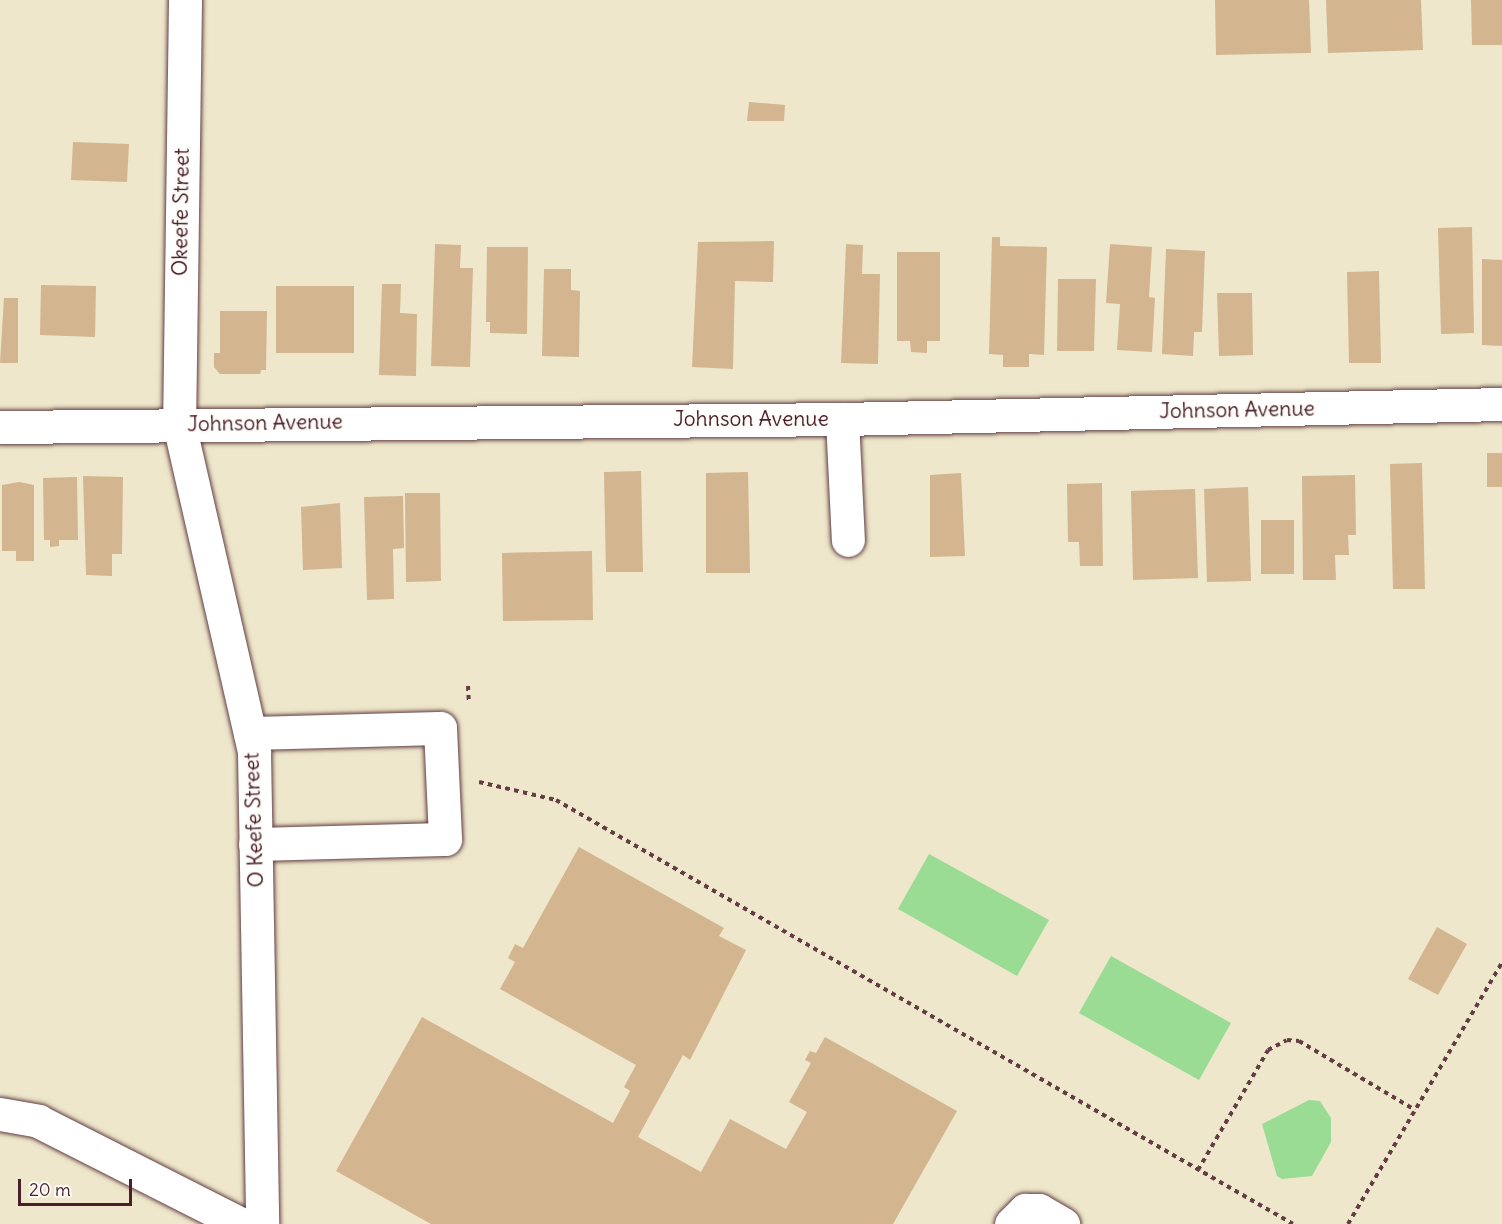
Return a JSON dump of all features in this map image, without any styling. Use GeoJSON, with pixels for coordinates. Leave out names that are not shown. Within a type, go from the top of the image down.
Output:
{"type":"FeatureCollection","features":[{"type":"Feature","properties":{"kind":"street","name":"Okeefe Street"},"geometry":{"type":"LineString","coordinates":[[178,424],[185,0]]}},
{"type":"Feature","properties":{"kind":"street","name":"Johnson Avenue"},"geometry":{"type":"LineString","coordinates":[[0,428],[178,424],[842,418],[1502,404]]}},
{"type":"Feature","properties":{"kind":"street"},"geometry":{"type":"LineString","coordinates":[[842,418],[848,540]]}},
{"type":"Feature","properties":{"kind":"street","name":"O Keefe Street"},"geometry":{"type":"LineString","coordinates":[[178,424],[254,752],[262,1224]]}},
{"type":"Feature","properties":{"kind":"street"},"geometry":{"type":"LineString","coordinates":[[250,733],[440,728],[446,839],[255,844]]}},
{"type":"Feature","properties":{"kind":"street"},"geometry":{"type":"LineString","coordinates":[[0,1114],[38,1121],[241,1224]]}},
{"type":"Feature","properties":{"kind":"street"},"geometry":{"type":"LineString","coordinates":[[1011,1224],[1025,1210],[1039,1210],[1062,1224]]}},
{"type":"Feature","properties":{"kind":"path"},"geometry":{"type":"LineString","coordinates":[[468,686],[469,710]]}},
{"type":"Feature","properties":{"kind":"path"},"geometry":{"type":"LineString","coordinates":[[469,780],[556,801],[1293,1224]]}},
{"type":"Feature","properties":{"kind":"path"},"geometry":{"type":"LineString","coordinates":[[1348,1224],[1502,963]]}},
{"type":"Feature","properties":{"kind":"path"},"geometry":{"type":"LineString","coordinates":[[1198,1170],[1268,1050],[1287,1040],[1299,1041],[1415,1110]]}},
{"type":"Feature","properties":{"kind":"green space"},"geometry":{"type":"Polygon","coordinates":[[[929,854],[1049,920],[1017,976],[898,909],[929,854]]]}},
{"type":"Feature","properties":{"kind":"green space"},"geometry":{"type":"Polygon","coordinates":[[[1111,956],[1231,1023],[1199,1080],[1079,1013],[1111,956]]]}},
{"type":"Feature","properties":{"kind":"green space"},"geometry":{"type":"Polygon","coordinates":[[[1309,1100],[1320,1101],[1331,1118],[1331,1142],[1312,1176],[1282,1179],[1277,1176],[1262,1124],[1309,1100]]]}},
{"type":"Feature","properties":{"kind":"building"},"geometry":{"type":"Polygon","coordinates":[[[1215,0],[1309,0],[1311,53],[1216,55],[1215,0]]]}},
{"type":"Feature","properties":{"kind":"building"},"geometry":{"type":"Polygon","coordinates":[[[1326,0],[1421,0],[1423,50],[1328,53],[1326,0]]]}},
{"type":"Feature","properties":{"kind":"building"},"geometry":{"type":"Polygon","coordinates":[[[1471,0],[1502,0],[1502,45],[1472,45],[1471,0]]]}},
{"type":"Feature","properties":{"kind":"building"},"geometry":{"type":"Polygon","coordinates":[[[749,102],[785,105],[784,121],[747,121],[749,102]]]}},
{"type":"Feature","properties":{"kind":"building"},"geometry":{"type":"Polygon","coordinates":[[[73,142],[129,144],[127,182],[71,180],[73,142]]]}},
{"type":"Feature","properties":{"kind":"building"},"geometry":{"type":"Polygon","coordinates":[[[1472,227],[1474,333],[1441,334],[1438,228],[1472,227]]]}},
{"type":"Feature","properties":{"kind":"building"},"geometry":{"type":"Polygon","coordinates":[[[992,237],[1000,237],[1000,246],[1047,247],[1044,355],[1029,354],[1029,367],[1003,367],[1003,355],[989,354],[992,237]]]}},
{"type":"Feature","properties":{"kind":"building"},"geometry":{"type":"Polygon","coordinates":[[[774,241],[773,282],[735,281],[733,369],[692,367],[698,242],[774,241]]]}},
{"type":"Feature","properties":{"kind":"building"},"geometry":{"type":"Polygon","coordinates":[[[435,244],[461,245],[460,268],[473,268],[470,367],[431,366],[435,244]]]}},
{"type":"Feature","properties":{"kind":"building"},"geometry":{"type":"Polygon","coordinates":[[[846,244],[863,245],[862,274],[880,274],[878,364],[841,363],[846,244]]]}},
{"type":"Feature","properties":{"kind":"building"},"geometry":{"type":"Polygon","coordinates":[[[1110,244],[1152,247],[1149,297],[1155,298],[1152,352],[1117,350],[1120,304],[1106,303],[1110,244]]]}},
{"type":"Feature","properties":{"kind":"building"},"geometry":{"type":"Polygon","coordinates":[[[487,247],[528,247],[527,334],[490,333],[490,322],[486,322],[487,247]]]}},
{"type":"Feature","properties":{"kind":"building"},"geometry":{"type":"Polygon","coordinates":[[[1166,249],[1205,251],[1202,332],[1194,332],[1193,356],[1162,354],[1166,249]]]}},
{"type":"Feature","properties":{"kind":"building"},"geometry":{"type":"Polygon","coordinates":[[[897,252],[940,252],[940,341],[927,341],[927,353],[911,352],[910,341],[897,341],[897,252]]]}},
{"type":"Feature","properties":{"kind":"building"},"geometry":{"type":"Polygon","coordinates":[[[1482,259],[1502,260],[1502,346],[1482,345],[1482,259]]]}},
{"type":"Feature","properties":{"kind":"building"},"geometry":{"type":"Polygon","coordinates":[[[544,269],[571,269],[571,290],[580,291],[579,357],[542,356],[544,269]]]}},
{"type":"Feature","properties":{"kind":"building"},"geometry":{"type":"Polygon","coordinates":[[[1379,271],[1381,363],[1349,363],[1347,272],[1379,271]]]}},
{"type":"Feature","properties":{"kind":"building"},"geometry":{"type":"Polygon","coordinates":[[[1058,279],[1096,279],[1094,351],[1057,351],[1058,279]]]}},
{"type":"Feature","properties":{"kind":"building"},"geometry":{"type":"Polygon","coordinates":[[[382,284],[401,284],[400,313],[417,314],[416,376],[379,375],[382,284]]]}},
{"type":"Feature","properties":{"kind":"building"},"geometry":{"type":"Polygon","coordinates":[[[41,285],[96,286],[95,337],[40,335],[41,285]]]}},
{"type":"Feature","properties":{"kind":"building"},"geometry":{"type":"Polygon","coordinates":[[[276,286],[354,286],[354,353],[276,353],[276,286]]]}},
{"type":"Feature","properties":{"kind":"building"},"geometry":{"type":"Polygon","coordinates":[[[1217,293],[1252,293],[1253,355],[1219,356],[1217,293]]]}},
{"type":"Feature","properties":{"kind":"building"},"geometry":{"type":"Polygon","coordinates":[[[4,298],[18,298],[18,363],[0,363],[4,298]]]}},
{"type":"Feature","properties":{"kind":"building"},"geometry":{"type":"Polygon","coordinates":[[[220,311],[267,311],[266,370],[261,370],[260,374],[220,374],[214,367],[214,353],[220,353],[220,311]]]}},
{"type":"Feature","properties":{"kind":"building"},"geometry":{"type":"Polygon","coordinates":[[[1487,453],[1502,453],[1502,487],[1487,487],[1487,453]]]}},
{"type":"Feature","properties":{"kind":"building"},"geometry":{"type":"Polygon","coordinates":[[[1422,463],[1425,589],[1393,589],[1390,464],[1422,463]]]}},
{"type":"Feature","properties":{"kind":"building"},"geometry":{"type":"Polygon","coordinates":[[[641,471],[643,572],[606,572],[604,472],[641,471]]]}},
{"type":"Feature","properties":{"kind":"building"},"geometry":{"type":"Polygon","coordinates":[[[748,472],[750,573],[706,573],[706,473],[748,472]]]}},
{"type":"Feature","properties":{"kind":"building"},"geometry":{"type":"Polygon","coordinates":[[[961,473],[965,556],[930,557],[930,475],[961,473]]]}},
{"type":"Feature","properties":{"kind":"building"},"geometry":{"type":"Polygon","coordinates":[[[1355,475],[1356,535],[1348,535],[1349,555],[1335,555],[1336,580],[1303,580],[1302,476],[1355,475]]]}},
{"type":"Feature","properties":{"kind":"building"},"geometry":{"type":"Polygon","coordinates":[[[83,476],[123,477],[122,554],[112,554],[112,576],[86,575],[83,476]]]}},
{"type":"Feature","properties":{"kind":"building"},"geometry":{"type":"Polygon","coordinates":[[[77,477],[78,540],[59,540],[59,546],[50,547],[50,540],[44,540],[43,478],[77,477]]]}},
{"type":"Feature","properties":{"kind":"building"},"geometry":{"type":"Polygon","coordinates":[[[19,482],[34,485],[34,561],[16,561],[16,551],[2,551],[2,485],[19,482]]]}},
{"type":"Feature","properties":{"kind":"building"},"geometry":{"type":"Polygon","coordinates":[[[1102,483],[1103,566],[1080,566],[1079,542],[1068,542],[1067,484],[1102,483]]]}},
{"type":"Feature","properties":{"kind":"building"},"geometry":{"type":"Polygon","coordinates":[[[1248,487],[1251,581],[1207,582],[1204,489],[1248,487]]]}},
{"type":"Feature","properties":{"kind":"building"},"geometry":{"type":"Polygon","coordinates":[[[1195,489],[1198,578],[1133,580],[1131,491],[1195,489]]]}},
{"type":"Feature","properties":{"kind":"building"},"geometry":{"type":"Polygon","coordinates":[[[405,493],[440,493],[441,581],[406,582],[405,493]]]}},
{"type":"Feature","properties":{"kind":"building"},"geometry":{"type":"Polygon","coordinates":[[[403,496],[404,548],[393,549],[394,599],[367,600],[364,497],[403,496]]]}},
{"type":"Feature","properties":{"kind":"building"},"geometry":{"type":"Polygon","coordinates":[[[340,503],[342,568],[303,570],[301,507],[340,503]]]}},
{"type":"Feature","properties":{"kind":"building"},"geometry":{"type":"Polygon","coordinates":[[[1261,520],[1294,520],[1294,574],[1261,574],[1261,520]]]}},
{"type":"Feature","properties":{"kind":"building"},"geometry":{"type":"Polygon","coordinates":[[[592,551],[593,620],[503,621],[502,553],[592,551]]]}},
{"type":"Feature","properties":{"kind":"building"},"geometry":{"type":"Polygon","coordinates":[[[579,847],[724,928],[719,936],[746,950],[690,1060],[683,1055],[638,1137],[701,1172],[730,1119],[786,1149],[807,1112],[789,1102],[811,1063],[805,1060],[810,1051],[816,1053],[825,1037],[957,1111],[893,1224],[431,1224],[336,1171],[422,1017],[613,1123],[630,1091],[624,1087],[636,1065],[500,989],[515,962],[508,958],[515,944],[523,948],[579,847]]]}},
{"type":"Feature","properties":{"kind":"building"},"geometry":{"type":"Polygon","coordinates":[[[1437,927],[1467,944],[1438,995],[1408,979],[1437,927]]]}}]}
